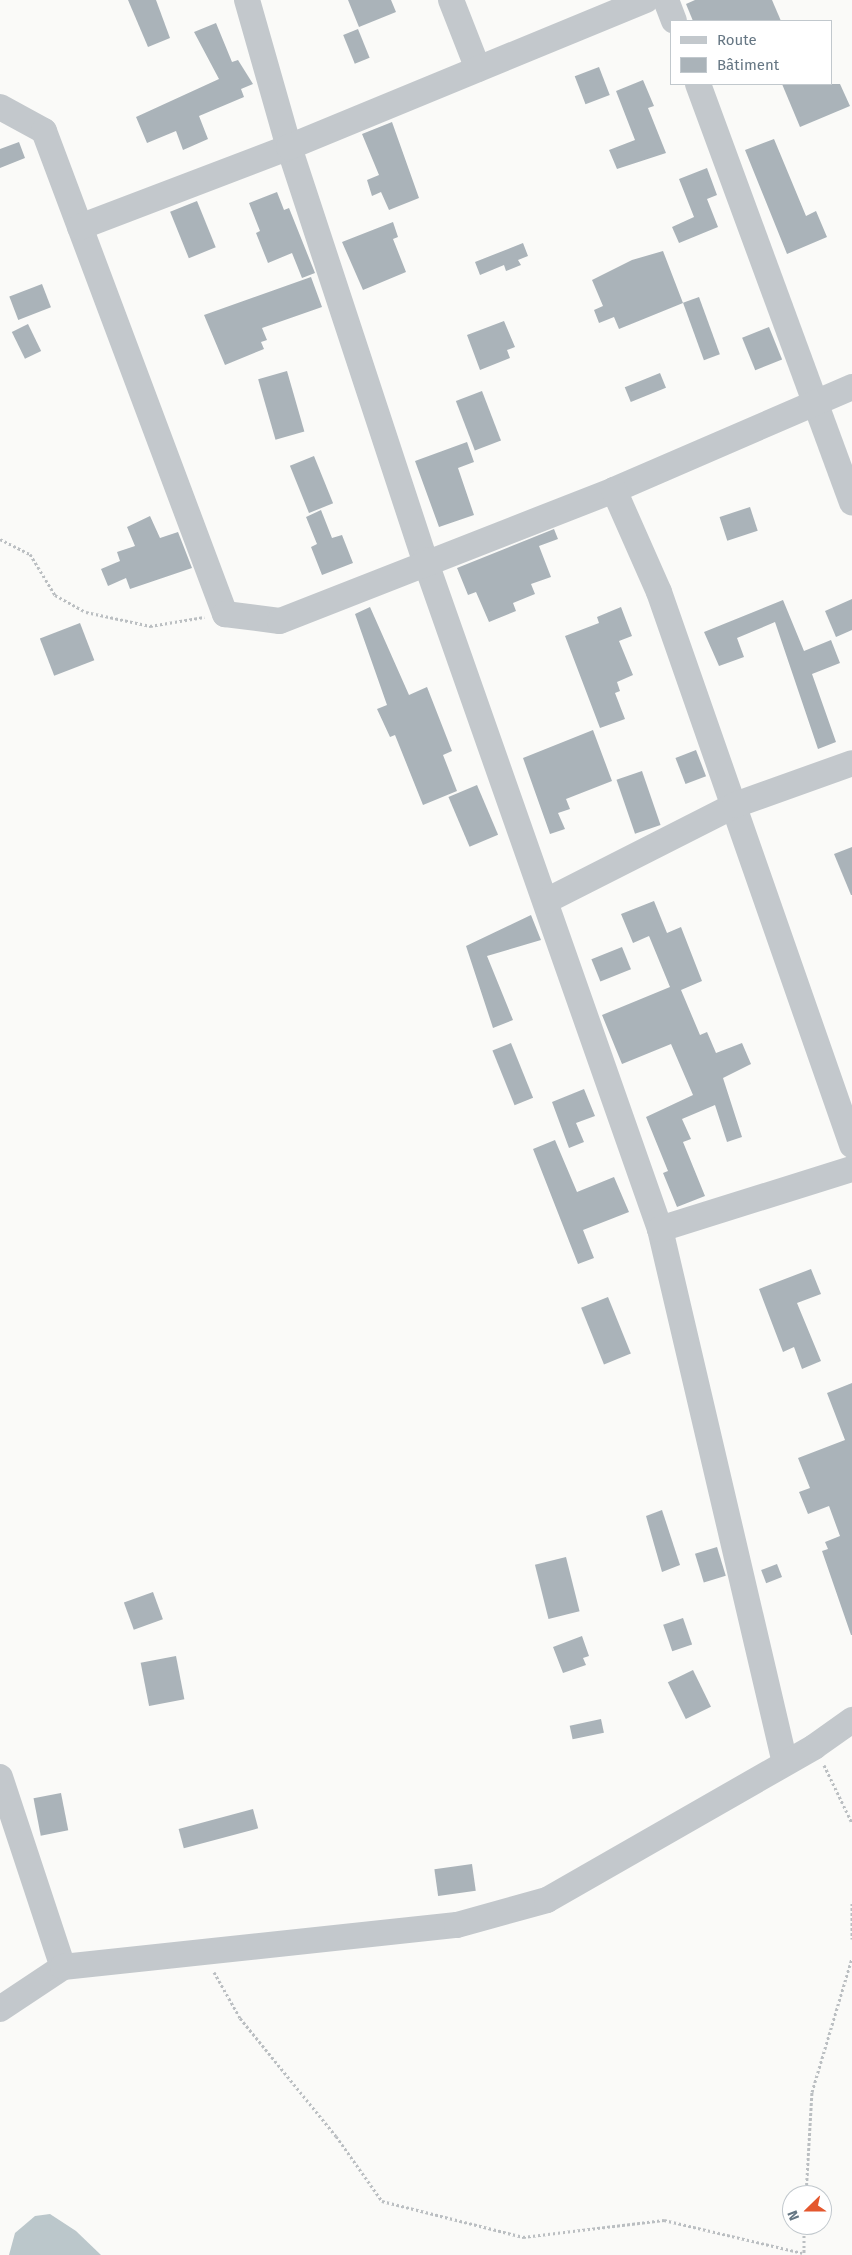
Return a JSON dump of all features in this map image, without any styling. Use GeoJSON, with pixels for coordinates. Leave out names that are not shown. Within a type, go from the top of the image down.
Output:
{"type":"FeatureCollection","features":[{"type":"Feature","properties":{"kind":"street"},"geometry":{"type":"LineString","coordinates":[[247,0],[289,147],[426,560],[660,1229],[785,1763]]}},
{"type":"Feature","properties":{"kind":"street"},"geometry":{"type":"LineString","coordinates":[[451,0],[478,69]]}},
{"type":"Feature","properties":{"kind":"street"},"geometry":{"type":"LineString","coordinates":[[80,227],[289,147],[646,0]]}},
{"type":"Feature","properties":{"kind":"street"},"geometry":{"type":"LineString","coordinates":[[666,0],[674,20]]}},
{"type":"Feature","properties":{"kind":"street"},"geometry":{"type":"LineString","coordinates":[[698,85],[817,402],[852,503]]}},
{"type":"Feature","properties":{"kind":"street"},"geometry":{"type":"LineString","coordinates":[[0,107],[44,131],[226,614],[280,621],[426,560],[614,490],[852,387]]}},
{"type":"Feature","properties":{"kind":"street"},"geometry":{"type":"LineString","coordinates":[[614,490],[659,592],[852,1144]]}},
{"type":"Feature","properties":{"kind":"street"},"geometry":{"type":"LineString","coordinates":[[546,901],[735,805],[852,763]]}},
{"type":"Feature","properties":{"kind":"street"},"geometry":{"type":"LineString","coordinates":[[660,1229],[852,1169]]}},
{"type":"Feature","properties":{"kind":"street"},"geometry":{"type":"LineString","coordinates":[[0,2009],[63,1967],[457,1925],[547,1900],[814,1747],[852,1720]]}},
{"type":"Feature","properties":{"kind":"street"},"geometry":{"type":"LineString","coordinates":[[0,1777],[63,1967]]}},
{"type":"Feature","properties":{"kind":"path"},"geometry":{"type":"LineString","coordinates":[[0,539],[30,554],[55,594],[86,612],[150,626],[226,614]]}},
{"type":"Feature","properties":{"kind":"path"},"geometry":{"type":"LineString","coordinates":[[814,1747],[852,1823]]}},
{"type":"Feature","properties":{"kind":"path"},"geometry":{"type":"LineString","coordinates":[[852,1903],[852,1939]]}},
{"type":"Feature","properties":{"kind":"path"},"geometry":{"type":"LineString","coordinates":[[202,1952],[240,2018],[336,2136],[382,2201],[523,2237],[664,2220],[803,2254],[804,2235]]}},
{"type":"Feature","properties":{"kind":"path"},"geometry":{"type":"LineString","coordinates":[[807,2185],[812,2092],[852,1958]]}},
{"type":"Feature","properties":{"kind":"shaded area"},"geometry":{"type":"Polygon","coordinates":[[[50,2214],[76,2231],[101,2255],[9,2255],[15,2233],[35,2216],[50,2214]]]}},
{"type":"Feature","properties":{"kind":"building"},"geometry":{"type":"Polygon","coordinates":[[[128,0],[156,0],[170,38],[148,47],[128,0]]]}},
{"type":"Feature","properties":{"kind":"building"},"geometry":{"type":"Polygon","coordinates":[[[348,0],[391,0],[396,12],[359,27],[348,0]]]}},
{"type":"Feature","properties":{"kind":"building"},"geometry":{"type":"Polygon","coordinates":[[[695,0],[772,0],[781,20],[693,20],[686,4],[695,0]]]}},
{"type":"Feature","properties":{"kind":"building"},"geometry":{"type":"Polygon","coordinates":[[[216,23],[232,62],[238,60],[253,84],[241,89],[244,97],[199,116],[208,139],[183,150],[176,131],[147,143],[136,117],[219,79],[194,32],[216,23]]]}},
{"type":"Feature","properties":{"kind":"building"},"geometry":{"type":"Polygon","coordinates":[[[358,29],[370,58],[355,64],[343,35],[358,29]]]}},
{"type":"Feature","properties":{"kind":"building"},"geometry":{"type":"Polygon","coordinates":[[[599,67],[610,95],[585,104],[575,76],[599,67]]]}},
{"type":"Feature","properties":{"kind":"building"},"geometry":{"type":"Polygon","coordinates":[[[643,80],[654,106],[648,108],[666,153],[617,169],[609,150],[635,140],[616,91],[643,80]]]}},
{"type":"Feature","properties":{"kind":"building"},"geometry":{"type":"Polygon","coordinates":[[[840,84],[850,106],[800,127],[782,85],[840,84]]]}},
{"type":"Feature","properties":{"kind":"building"},"geometry":{"type":"Polygon","coordinates":[[[392,122],[419,198],[389,210],[381,192],[372,196],[367,180],[379,175],[362,134],[392,122]]]}},
{"type":"Feature","properties":{"kind":"building"},"geometry":{"type":"Polygon","coordinates":[[[774,139],[806,216],[816,211],[827,237],[787,254],[745,150],[774,139]]]}},
{"type":"Feature","properties":{"kind":"building"},"geometry":{"type":"Polygon","coordinates":[[[19,142],[25,158],[0,168],[0,149],[19,142]]]}},
{"type":"Feature","properties":{"kind":"building"},"geometry":{"type":"Polygon","coordinates":[[[707,168],[717,195],[707,199],[718,227],[679,243],[672,227],[694,217],[679,179],[707,168]]]}},
{"type":"Feature","properties":{"kind":"building"},"geometry":{"type":"Polygon","coordinates":[[[277,192],[284,210],[289,208],[315,273],[302,278],[292,253],[268,263],[256,233],[260,231],[249,203],[277,192]]]}},
{"type":"Feature","properties":{"kind":"building"},"geometry":{"type":"Polygon","coordinates":[[[197,201],[216,247],[189,258],[170,212],[197,201]]]}},
{"type":"Feature","properties":{"kind":"building"},"geometry":{"type":"Polygon","coordinates":[[[393,222],[398,237],[393,239],[406,272],[363,290],[342,242],[393,222]]]}},
{"type":"Feature","properties":{"kind":"building"},"geometry":{"type":"Polygon","coordinates":[[[523,243],[528,256],[518,260],[521,265],[506,271],[504,265],[480,275],[475,262],[523,243]]]}},
{"type":"Feature","properties":{"kind":"building"},"geometry":{"type":"Polygon","coordinates":[[[663,251],[683,303],[619,329],[614,317],[599,323],[594,310],[603,306],[592,280],[632,260],[663,251]]]}},
{"type":"Feature","properties":{"kind":"building"},"geometry":{"type":"Polygon","coordinates":[[[311,277],[322,307],[262,328],[267,340],[261,342],[264,349],[225,365],[204,315],[311,277]]]}},
{"type":"Feature","properties":{"kind":"building"},"geometry":{"type":"Polygon","coordinates":[[[42,284],[51,307],[18,320],[9,297],[42,284]]]}},
{"type":"Feature","properties":{"kind":"building"},"geometry":{"type":"Polygon","coordinates":[[[699,297],[720,354],[704,360],[683,303],[699,297]]]}},
{"type":"Feature","properties":{"kind":"building"},"geometry":{"type":"Polygon","coordinates":[[[504,321],[515,347],[507,350],[510,358],[480,370],[467,335],[504,321]]]}},
{"type":"Feature","properties":{"kind":"building"},"geometry":{"type":"Polygon","coordinates":[[[28,324],[41,351],[25,359],[12,332],[28,324]]]}},
{"type":"Feature","properties":{"kind":"building"},"geometry":{"type":"Polygon","coordinates":[[[769,327],[782,359],[755,370],[742,338],[769,327]]]}},
{"type":"Feature","properties":{"kind":"building"},"geometry":{"type":"Polygon","coordinates":[[[287,371],[304,432],[276,440],[258,379],[287,371]]]}},
{"type":"Feature","properties":{"kind":"building"},"geometry":{"type":"Polygon","coordinates":[[[660,373],[666,388],[631,402],[625,387],[660,373]]]}},
{"type":"Feature","properties":{"kind":"building"},"geometry":{"type":"Polygon","coordinates":[[[482,391],[501,440],[475,451],[456,401],[482,391]]]}},
{"type":"Feature","properties":{"kind":"building"},"geometry":{"type":"Polygon","coordinates":[[[467,442],[474,462],[458,468],[474,515],[439,527],[415,461],[467,442]]]}},
{"type":"Feature","properties":{"kind":"building"},"geometry":{"type":"Polygon","coordinates":[[[314,456],[333,503],[309,513],[290,466],[314,456]]]}},
{"type":"Feature","properties":{"kind":"building"},"geometry":{"type":"Polygon","coordinates":[[[750,507],[758,531],[727,541],[720,517],[750,507]]]}},
{"type":"Feature","properties":{"kind":"building"},"geometry":{"type":"Polygon","coordinates":[[[321,510],[332,538],[342,535],[353,563],[322,575],[311,547],[317,544],[306,517],[321,510]]]}},
{"type":"Feature","properties":{"kind":"building"},"geometry":{"type":"Polygon","coordinates":[[[150,516],[160,538],[178,532],[192,568],[130,589],[126,578],[108,586],[101,569],[120,561],[117,552],[135,546],[127,527],[150,516]]]}},
{"type":"Feature","properties":{"kind":"building"},"geometry":{"type":"Polygon","coordinates":[[[554,529],[558,539],[539,546],[551,577],[531,584],[535,594],[513,603],[516,611],[489,622],[476,592],[468,595],[457,568],[554,529]]]}},
{"type":"Feature","properties":{"kind":"building"},"geometry":{"type":"Polygon","coordinates":[[[852,599],[852,630],[836,637],[825,611],[852,599]]]}},
{"type":"Feature","properties":{"kind":"building"},"geometry":{"type":"Polygon","coordinates":[[[783,600],[804,651],[831,640],[840,663],[812,674],[836,742],[818,749],[775,622],[737,638],[744,657],[719,666],[704,632],[783,600]]]}},
{"type":"Feature","properties":{"kind":"building"},"geometry":{"type":"Polygon","coordinates":[[[370,607],[409,695],[427,687],[452,751],[443,755],[457,791],[423,805],[395,735],[390,737],[377,709],[387,705],[355,614],[370,607]]]}},
{"type":"Feature","properties":{"kind":"building"},"geometry":{"type":"Polygon","coordinates":[[[621,607],[632,636],[619,641],[633,675],[617,682],[620,691],[615,693],[625,719],[600,728],[565,636],[599,623],[597,617],[621,607]]]}},
{"type":"Feature","properties":{"kind":"building"},"geometry":{"type":"Polygon","coordinates":[[[80,623],[94,660],[54,676],[40,638],[80,623]]]}},
{"type":"Feature","properties":{"kind":"building"},"geometry":{"type":"Polygon","coordinates":[[[593,730],[612,781],[566,799],[570,809],[558,813],[565,829],[550,834],[523,758],[593,730]]]}},
{"type":"Feature","properties":{"kind":"building"},"geometry":{"type":"Polygon","coordinates":[[[696,750],[706,776],[685,784],[675,758],[696,750]]]}},
{"type":"Feature","properties":{"kind":"building"},"geometry":{"type":"Polygon","coordinates":[[[642,771],[661,825],[635,834],[616,780],[642,771]]]}},
{"type":"Feature","properties":{"kind":"building"},"geometry":{"type":"Polygon","coordinates":[[[477,785],[498,835],[470,847],[448,797],[477,785]]]}},
{"type":"Feature","properties":{"kind":"building"},"geometry":{"type":"Polygon","coordinates":[[[852,847],[852,895],[851,895],[834,854],[852,847]]]}},
{"type":"Feature","properties":{"kind":"building"},"geometry":{"type":"Polygon","coordinates":[[[654,901],[667,933],[681,927],[702,981],[681,990],[700,1035],[707,1032],[716,1053],[742,1043],[751,1064],[723,1078],[742,1137],[727,1142],[715,1105],[682,1119],[691,1139],[683,1142],[705,1196],[677,1207],[663,1173],[668,1171],[646,1117],[693,1095],[671,1044],[622,1064],[602,1015],[670,987],[649,936],[633,943],[621,914],[654,901]]]}},
{"type":"Feature","properties":{"kind":"building"},"geometry":{"type":"Polygon","coordinates":[[[531,915],[541,940],[487,956],[513,1020],[493,1028],[466,946],[531,915]]]}},
{"type":"Feature","properties":{"kind":"building"},"geometry":{"type":"Polygon","coordinates":[[[622,947],[631,969],[600,982],[591,959],[622,947]]]}},
{"type":"Feature","properties":{"kind":"building"},"geometry":{"type":"Polygon","coordinates":[[[511,1043],[533,1098],[515,1105],[492,1050],[511,1043]]]}},
{"type":"Feature","properties":{"kind":"building"},"geometry":{"type":"Polygon","coordinates":[[[584,1089],[595,1116],[576,1123],[584,1142],[569,1148],[552,1102],[584,1089]]]}},
{"type":"Feature","properties":{"kind":"building"},"geometry":{"type":"Polygon","coordinates":[[[555,1140],[577,1192],[614,1177],[629,1212],[583,1230],[594,1258],[578,1264],[533,1149],[555,1140]]]}},
{"type":"Feature","properties":{"kind":"building"},"geometry":{"type":"Polygon","coordinates":[[[811,1269],[821,1294],[797,1303],[821,1361],[802,1369],[794,1347],[783,1352],[759,1289],[811,1269]]]}},
{"type":"Feature","properties":{"kind":"building"},"geometry":{"type":"Polygon","coordinates":[[[608,1297],[631,1354],[604,1364],[581,1308],[608,1297]]]}},
{"type":"Feature","properties":{"kind":"building"},"geometry":{"type":"Polygon","coordinates":[[[852,1383],[851,1635],[822,1551],[828,1549],[825,1542],[840,1536],[829,1506],[808,1514],[799,1492],[810,1488],[798,1458],[845,1440],[827,1393],[852,1383]]]}},
{"type":"Feature","properties":{"kind":"building"},"geometry":{"type":"Polygon","coordinates":[[[662,1510],[680,1565],[662,1572],[646,1516],[662,1510]]]}},
{"type":"Feature","properties":{"kind":"building"},"geometry":{"type":"Polygon","coordinates":[[[717,1547],[726,1576],[704,1582],[695,1554],[717,1547]]]}},
{"type":"Feature","properties":{"kind":"building"},"geometry":{"type":"Polygon","coordinates":[[[566,1557],[580,1611],[548,1619],[535,1565],[566,1557]]]}},
{"type":"Feature","properties":{"kind":"building"},"geometry":{"type":"Polygon","coordinates":[[[777,1564],[782,1577],[766,1583],[761,1570],[777,1564]]]}},
{"type":"Feature","properties":{"kind":"building"},"geometry":{"type":"Polygon","coordinates":[[[153,1592],[163,1619],[134,1630],[124,1603],[153,1592]]]}},
{"type":"Feature","properties":{"kind":"building"},"geometry":{"type":"Polygon","coordinates":[[[683,1618],[692,1644],[672,1651],[663,1625],[683,1618]]]}},
{"type":"Feature","properties":{"kind":"building"},"geometry":{"type":"Polygon","coordinates":[[[582,1636],[589,1656],[583,1658],[586,1665],[563,1673],[553,1647],[582,1636]]]}},
{"type":"Feature","properties":{"kind":"building"},"geometry":{"type":"Polygon","coordinates":[[[176,1656],[184,1699],[149,1706],[141,1663],[176,1656]]]}},
{"type":"Feature","properties":{"kind":"building"},"geometry":{"type":"Polygon","coordinates":[[[693,1670],[711,1707],[686,1719],[668,1682],[693,1670]]]}},
{"type":"Feature","properties":{"kind":"building"},"geometry":{"type":"Polygon","coordinates":[[[601,1719],[604,1733],[573,1739],[570,1726],[601,1719]]]}},
{"type":"Feature","properties":{"kind":"building"},"geometry":{"type":"Polygon","coordinates":[[[61,1793],[68,1830],[41,1836],[34,1798],[61,1793]]]}},
{"type":"Feature","properties":{"kind":"building"},"geometry":{"type":"Polygon","coordinates":[[[253,1809],[258,1828],[184,1848],[179,1829],[253,1809]]]}},
{"type":"Feature","properties":{"kind":"building"},"geometry":{"type":"Polygon","coordinates":[[[472,1864],[476,1891],[438,1896],[434,1869],[472,1864]]]}}]}
